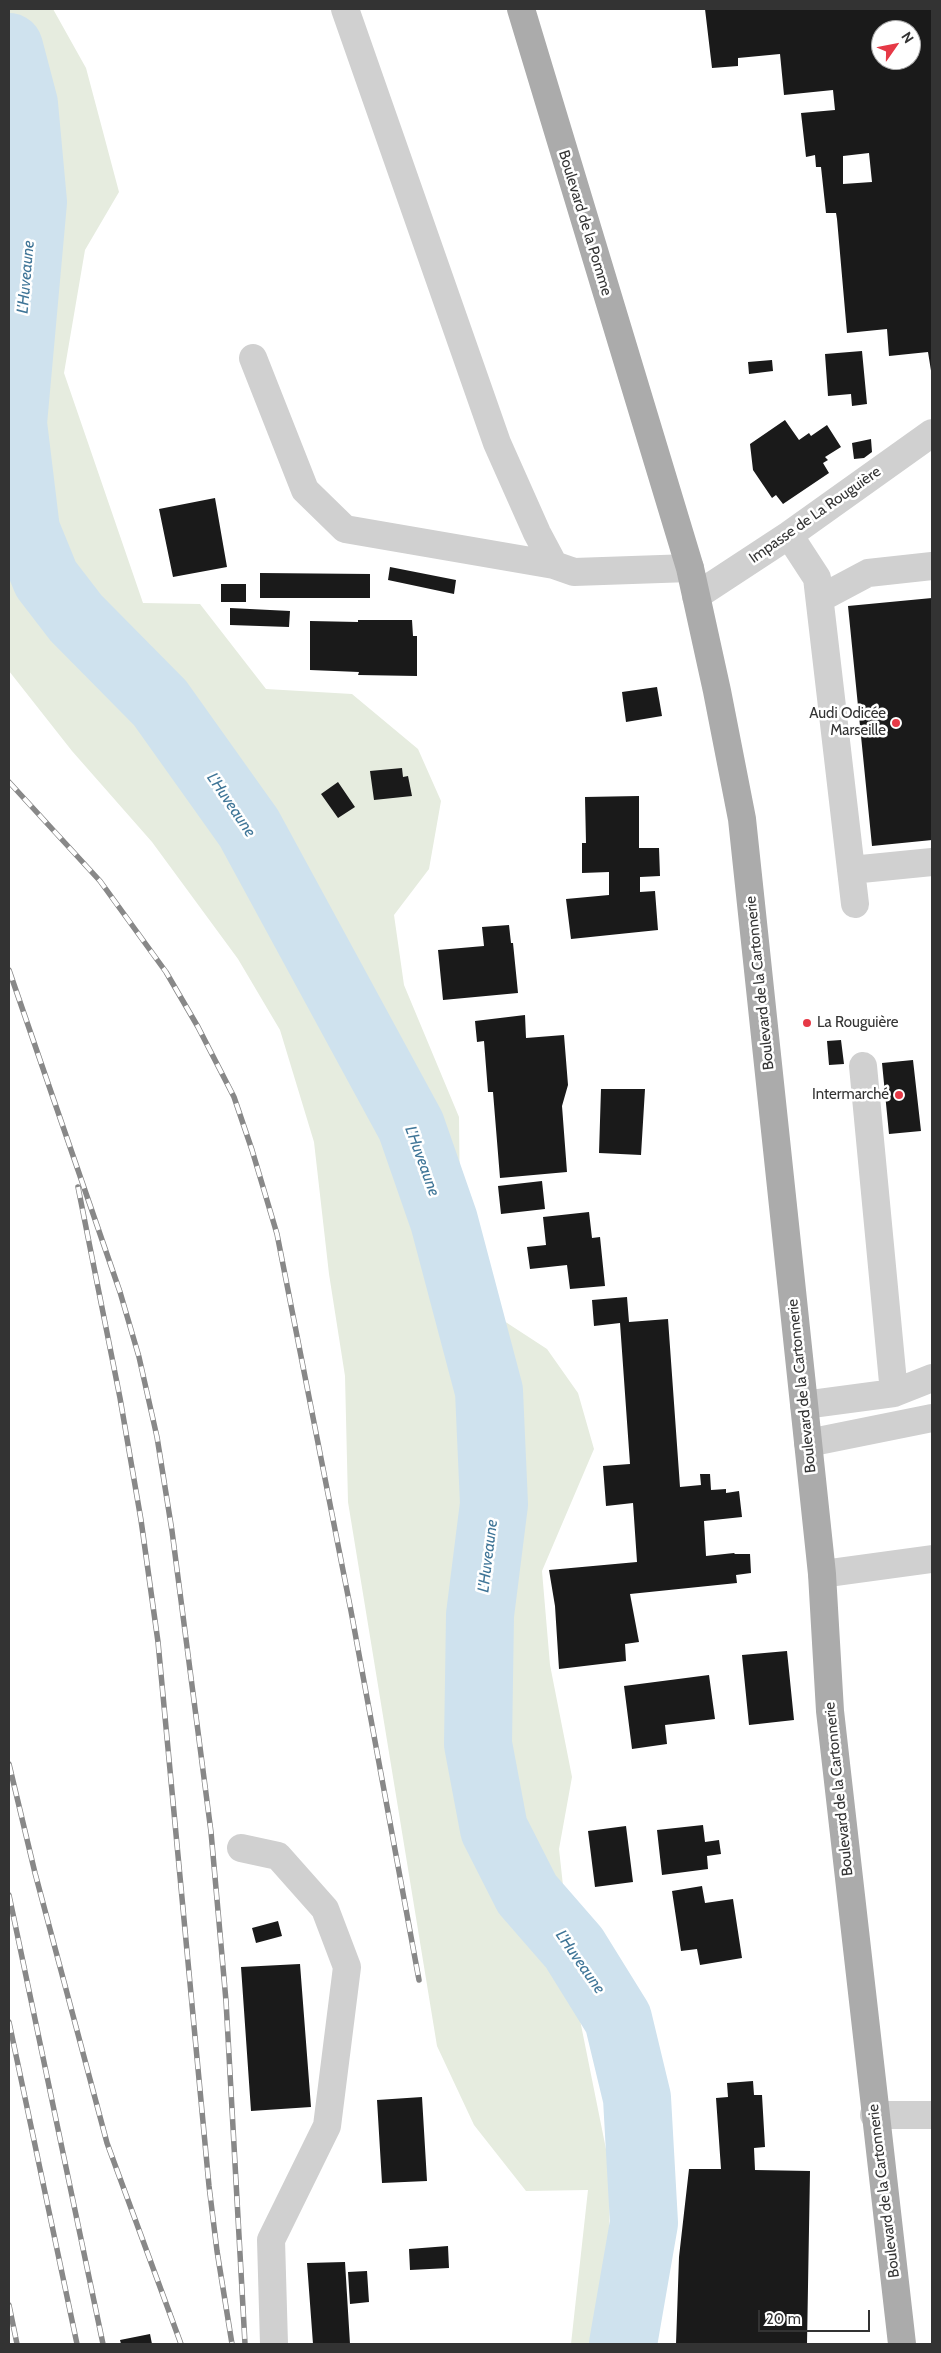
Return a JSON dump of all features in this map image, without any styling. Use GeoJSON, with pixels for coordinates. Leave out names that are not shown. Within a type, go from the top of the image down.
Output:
{"type":"FeatureCollection","features":[{"type":"Feature","properties":{"kind":"main road","name":"Boulevard de la Pomme"},"geometry":{"type":"LineString","coordinates":[[522,9],[648,436]]}},
{"type":"Feature","properties":{"kind":"main road","name":"Boulevard de la Cartonnerie"},"geometry":{"type":"LineString","coordinates":[[648,436],[690,568],[742,819],[822,1574],[830,1711],[874,2115],[902,2344]]}},
{"type":"Feature","properties":{"kind":"street"},"geometry":{"type":"LineString","coordinates":[[345,9],[497,443],[536,533],[554,565]]}},
{"type":"Feature","properties":{"kind":"street"},"geometry":{"type":"LineString","coordinates":[[253,358],[305,490],[345,529],[554,565],[574,572],[690,568]]}},
{"type":"Feature","properties":{"kind":"street","name":"Impasse de La Rouguière"},"geometry":{"type":"LineString","coordinates":[[696,596],[789,535],[932,433]]}},
{"type":"Feature","properties":{"kind":"street"},"geometry":{"type":"LineString","coordinates":[[789,535],[817,578],[855,904]]}},
{"type":"Feature","properties":{"kind":"street"},"geometry":{"type":"LineString","coordinates":[[820,598],[868,573],[932,566]]}},
{"type":"Feature","properties":{"kind":"street"},"geometry":{"type":"LineString","coordinates":[[851,870],[932,862]]}},
{"type":"Feature","properties":{"kind":"street"},"geometry":{"type":"LineString","coordinates":[[863,1066],[894,1393]]}},
{"type":"Feature","properties":{"kind":"street"},"geometry":{"type":"LineString","coordinates":[[804,1405],[894,1393],[932,1378]]}},
{"type":"Feature","properties":{"kind":"street"},"geometry":{"type":"LineString","coordinates":[[808,1443],[927,1418]]}},
{"type":"Feature","properties":{"kind":"street"},"geometry":{"type":"LineString","coordinates":[[822,1574],[932,1559]]}},
{"type":"Feature","properties":{"kind":"street"},"geometry":{"type":"LineString","coordinates":[[241,1848],[278,1856],[325,1909],[347,1968],[327,2126],[271,2240],[274,2344]]}},
{"type":"Feature","properties":{"kind":"street"},"geometry":{"type":"LineString","coordinates":[[874,2115],[932,2114]]}},
{"type":"Feature","properties":{"kind":"shaded area"},"geometry":{"type":"Polygon","coordinates":[[[9,9],[53,9],[86,68],[119,192],[85,250],[64,373],[143,603],[200,604],[266,689],[352,694],[418,749],[441,801],[429,869],[394,915],[404,985],[459,1117],[460,1205],[501,1319],[547,1349],[578,1393],[594,1449],[542,1571],[550,1665],[572,1777],[559,1849],[575,1995],[610,2169],[608,2344],[571,2344],[588,2190],[526,2191],[474,2125],[437,2046],[348,1502],[345,1376],[329,1274],[314,1142],[280,1030],[238,959],[152,842],[72,751],[9,671],[9,9]]]}},
{"type":"Feature","properties":{"kind":"building"},"geometry":{"type":"Polygon","coordinates":[[[705,9],[932,9],[932,377],[928,352],[889,356],[887,329],[847,333],[836,213],[826,213],[821,167],[816,167],[815,155],[806,157],[801,113],[835,110],[833,90],[784,95],[780,54],[738,58],[738,66],[712,68],[705,9]],[[869,153],[843,156],[843,184],[872,182],[869,153]]]}},
{"type":"Feature","properties":{"kind":"building"},"geometry":{"type":"Polygon","coordinates":[[[862,351],[867,404],[852,406],[851,394],[828,396],[825,354],[862,351]]]}},
{"type":"Feature","properties":{"kind":"building"},"geometry":{"type":"Polygon","coordinates":[[[772,360],[773,371],[749,374],[748,362],[772,360]]]}},
{"type":"Feature","properties":{"kind":"building"},"geometry":{"type":"Polygon","coordinates":[[[785,420],[799,440],[809,433],[811,436],[827,425],[841,447],[825,457],[828,460],[823,463],[829,473],[783,504],[776,495],[772,498],[753,470],[750,444],[785,420]]]}},
{"type":"Feature","properties":{"kind":"building"},"geometry":{"type":"Polygon","coordinates":[[[871,439],[872,452],[864,458],[854,459],[852,443],[871,439]]]}},
{"type":"Feature","properties":{"kind":"building"},"geometry":{"type":"Polygon","coordinates":[[[215,498],[227,567],[173,577],[159,509],[215,498]]]}},
{"type":"Feature","properties":{"kind":"building"},"geometry":{"type":"Polygon","coordinates":[[[390,567],[456,580],[454,594],[388,580],[390,567]]]}},
{"type":"Feature","properties":{"kind":"building"},"geometry":{"type":"Polygon","coordinates":[[[260,573],[370,574],[370,598],[260,598],[260,573]]]}},
{"type":"Feature","properties":{"kind":"building"},"geometry":{"type":"Polygon","coordinates":[[[221,584],[246,584],[246,602],[221,602],[221,584]]]}},
{"type":"Feature","properties":{"kind":"building","name":"Audi Odicée Marseille"},"geometry":{"type":"Polygon","coordinates":[[[932,598],[932,840],[872,846],[848,606],[932,598]]]}},
{"type":"Feature","properties":{"kind":"building"},"geometry":{"type":"Polygon","coordinates":[[[230,608],[290,611],[289,627],[230,625],[230,608]]]}},
{"type":"Feature","properties":{"kind":"building"},"geometry":{"type":"Polygon","coordinates":[[[358,620],[412,620],[413,636],[417,636],[417,676],[358,675],[359,672],[310,670],[310,621],[358,622],[358,620]]]}},
{"type":"Feature","properties":{"kind":"building"},"geometry":{"type":"Polygon","coordinates":[[[657,687],[662,716],[626,722],[622,692],[657,687]]]}},
{"type":"Feature","properties":{"kind":"building"},"geometry":{"type":"Polygon","coordinates":[[[402,768],[403,777],[408,776],[412,796],[374,800],[370,771],[402,768]]]}},
{"type":"Feature","properties":{"kind":"building"},"geometry":{"type":"Polygon","coordinates":[[[338,782],[355,807],[338,818],[321,794],[338,782]]]}},
{"type":"Feature","properties":{"kind":"building"},"geometry":{"type":"Polygon","coordinates":[[[639,796],[639,848],[659,848],[660,876],[640,877],[640,892],[655,891],[658,930],[571,939],[566,899],[609,895],[609,872],[582,873],[582,843],[586,843],[585,797],[639,796]]]}},
{"type":"Feature","properties":{"kind":"building"},"geometry":{"type":"Polygon","coordinates":[[[509,925],[511,943],[513,943],[518,993],[443,1000],[438,950],[484,946],[482,927],[509,925]]]}},
{"type":"Feature","properties":{"kind":"building"},"geometry":{"type":"Polygon","coordinates":[[[525,1015],[526,1038],[564,1035],[568,1085],[562,1106],[567,1172],[500,1178],[493,1092],[488,1092],[484,1041],[477,1042],[475,1021],[525,1015]]]}},
{"type":"Feature","properties":{"kind":"building"},"geometry":{"type":"Polygon","coordinates":[[[841,1040],[844,1064],[829,1065],[827,1041],[841,1040]]]}},
{"type":"Feature","properties":{"kind":"building"},"geometry":{"type":"Polygon","coordinates":[[[913,1060],[921,1131],[889,1134],[882,1063],[913,1060]]]}},
{"type":"Feature","properties":{"kind":"building"},"geometry":{"type":"Polygon","coordinates":[[[601,1089],[645,1089],[641,1155],[599,1153],[601,1089]]]}},
{"type":"Feature","properties":{"kind":"building"},"geometry":{"type":"Polygon","coordinates":[[[542,1181],[545,1209],[501,1214],[498,1186],[542,1181]]]}},
{"type":"Feature","properties":{"kind":"building"},"geometry":{"type":"Polygon","coordinates":[[[589,1212],[592,1238],[600,1237],[605,1286],[570,1289],[567,1265],[530,1269],[527,1247],[546,1245],[543,1217],[589,1212]]]}},
{"type":"Feature","properties":{"kind":"building"},"geometry":{"type":"Polygon","coordinates":[[[627,1297],[629,1322],[668,1319],[680,1487],[701,1485],[700,1474],[710,1474],[711,1490],[726,1489],[726,1493],[739,1491],[742,1517],[704,1521],[706,1556],[734,1553],[750,1554],[751,1573],[736,1575],[737,1583],[630,1594],[639,1642],[625,1644],[626,1661],[559,1669],[555,1606],[549,1570],[637,1562],[633,1503],[606,1506],[603,1466],[630,1464],[620,1323],[594,1326],[592,1300],[627,1297]]]}},
{"type":"Feature","properties":{"kind":"building"},"geometry":{"type":"Polygon","coordinates":[[[787,1651],[794,1720],[749,1725],[742,1655],[787,1651]]]}},
{"type":"Feature","properties":{"kind":"building"},"geometry":{"type":"Polygon","coordinates":[[[709,1675],[715,1719],[665,1725],[667,1744],[632,1749],[624,1686],[709,1675]]]}},
{"type":"Feature","properties":{"kind":"building"},"geometry":{"type":"Polygon","coordinates":[[[703,1825],[705,1842],[719,1840],[721,1854],[707,1856],[708,1869],[662,1875],[657,1830],[703,1825]]]}},
{"type":"Feature","properties":{"kind":"building"},"geometry":{"type":"Polygon","coordinates":[[[626,1826],[633,1882],[595,1887],[588,1831],[626,1826]]]}},
{"type":"Feature","properties":{"kind":"building"},"geometry":{"type":"Polygon","coordinates":[[[702,1886],[705,1903],[733,1899],[742,1958],[700,1965],[697,1949],[681,1951],[672,1891],[702,1886]]]}},
{"type":"Feature","properties":{"kind":"building"},"geometry":{"type":"Polygon","coordinates":[[[278,1921],[282,1936],[256,1943],[252,1928],[278,1921]]]}},
{"type":"Feature","properties":{"kind":"building"},"geometry":{"type":"Polygon","coordinates":[[[300,1964],[311,2107],[251,2111],[241,1967],[300,1964]]]}},
{"type":"Feature","properties":{"kind":"building"},"geometry":{"type":"Polygon","coordinates":[[[753,2081],[754,2095],[762,2095],[765,2147],[754,2148],[755,2170],[810,2171],[807,2344],[676,2344],[679,2257],[689,2169],[721,2169],[716,2098],[728,2097],[727,2083],[753,2081]]]}},
{"type":"Feature","properties":{"kind":"building"},"geometry":{"type":"Polygon","coordinates":[[[422,2097],[427,2181],[382,2183],[377,2100],[422,2097]]]}},
{"type":"Feature","properties":{"kind":"building"},"geometry":{"type":"Polygon","coordinates":[[[448,2246],[449,2268],[410,2270],[409,2249],[448,2246]]]}},
{"type":"Feature","properties":{"kind":"building"},"geometry":{"type":"Polygon","coordinates":[[[345,2262],[350,2344],[313,2344],[307,2263],[345,2262]]]}},
{"type":"Feature","properties":{"kind":"building"},"geometry":{"type":"Polygon","coordinates":[[[367,2271],[369,2302],[350,2304],[348,2272],[367,2271]]]}},
{"type":"Feature","properties":{"kind":"building"},"geometry":{"type":"Polygon","coordinates":[[[150,2334],[152,2344],[121,2344],[120,2340],[150,2334]]]}},
{"type":"Feature","properties":{"kind":"waterway","name":"L'Huveaune"},"geometry":{"type":"LineString","coordinates":[[9,47],[24,104],[33,202],[13,423],[26,530],[46,579],[76,618],[160,703],[249,828],[411,1126],[444,1221],[489,1391],[494,1504],[480,1615],[478,1744],[494,1829],[527,1894],[574,1948],[618,2019],[637,2098],[644,2223],[623,2344]]}},
{"type":"Feature","properties":{"kind":"railway"},"geometry":{"type":"LineString","coordinates":[[9,782],[100,881],[166,972],[198,1027],[234,1097],[277,1234],[351,1611],[419,1980]]}},
{"type":"Feature","properties":{"kind":"railway"},"geometry":{"type":"LineString","coordinates":[[9,970],[120,1292],[139,1357],[157,1437],[172,1531],[211,1832],[226,2001],[245,2344]]}},
{"type":"Feature","properties":{"kind":"railway"},"geometry":{"type":"LineString","coordinates":[[78,1187],[120,1398],[141,1520],[158,1642],[209,2186],[232,2344]]}},
{"type":"Feature","properties":{"kind":"railway"},"geometry":{"type":"LineString","coordinates":[[9,1764],[35,1873],[107,2143],[181,2344]]}},
{"type":"Feature","properties":{"kind":"railway"},"geometry":{"type":"LineString","coordinates":[[9,1895],[103,2344]]}},
{"type":"Feature","properties":{"kind":"railway"},"geometry":{"type":"LineString","coordinates":[[9,2022],[77,2344]]}},
{"type":"Feature","properties":{"kind":"railway"},"geometry":{"type":"LineString","coordinates":[[9,2305],[17,2344]]}},
{"type":"Feature","properties":{"kind":"place","name":"Audi Odicée Marseille"},"geometry":{"type":"Point","coordinates":[896,723]}},
{"type":"Feature","properties":{"kind":"place","name":"La Rouguière"},"geometry":{"type":"Point","coordinates":[807,1023]}},
{"type":"Feature","properties":{"kind":"place","name":"Intermarché"},"geometry":{"type":"Point","coordinates":[899,1095]}}]}
